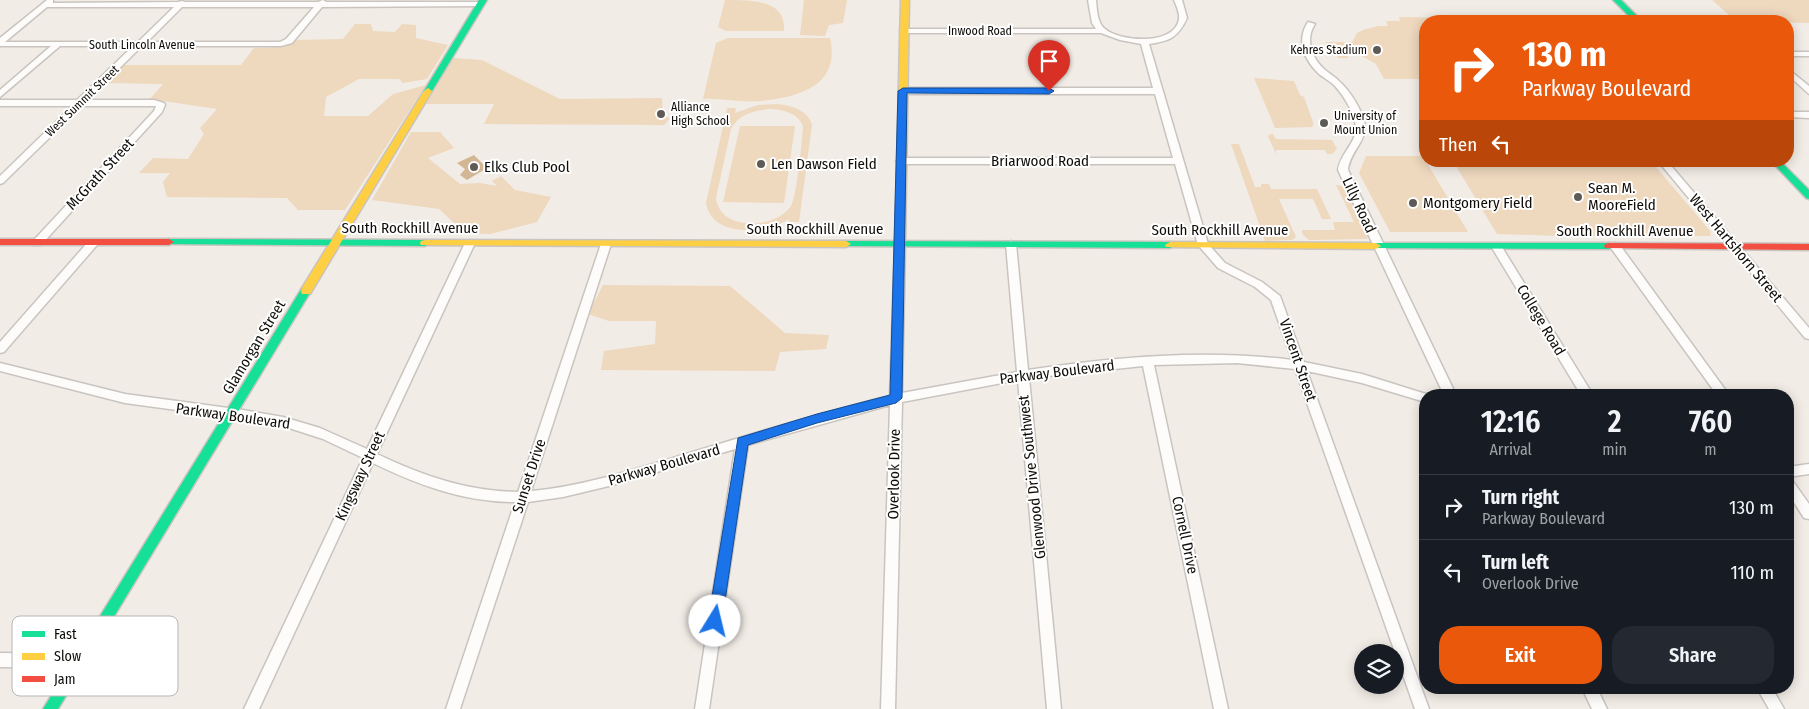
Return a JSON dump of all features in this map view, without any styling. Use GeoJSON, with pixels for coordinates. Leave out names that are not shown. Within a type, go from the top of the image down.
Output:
{"type":"FeatureCollection","features":[{"type":"Feature","properties":{"kind":"main road","name":"Overlook Drive"},"geometry":{"type":"LineString","coordinates":[[900,244],[905,0]]}},
{"type":"Feature","properties":{"kind":"main road"},"geometry":{"type":"LineString","coordinates":[[1617,0],[1632,15]]}},
{"type":"Feature","properties":{"kind":"main road","name":"Glamorgan Street"},"geometry":{"type":"LineString","coordinates":[[108,616],[481,2]]}},
{"type":"Feature","properties":{"kind":"main road"},"geometry":{"type":"LineString","coordinates":[[1782,167],[1805,187],[1809,196]]}},
{"type":"Feature","properties":{"kind":"main road","name":"South Rockhill Avenue"},"geometry":{"type":"LineString","coordinates":[[0,242],[1809,247]]}},
{"type":"Feature","properties":{"kind":"main road","name":"Glamorgan Street"},"geometry":{"type":"LineString","coordinates":[[50,709],[58,696]]}},
{"type":"Feature","properties":{"kind":"street"},"geometry":{"type":"LineString","coordinates":[[1092,0],[1096,23],[1102,31]]}},
{"type":"Feature","properties":{"kind":"street"},"geometry":{"type":"LineString","coordinates":[[1144,42],[1162,39],[1178,29],[1183,18],[1178,0]]}},
{"type":"Feature","properties":{"kind":"street"},"geometry":{"type":"LineString","coordinates":[[0,43],[48,2],[481,2]]}},
{"type":"Feature","properties":{"kind":"street","name":"West Summit Street"},"geometry":{"type":"LineString","coordinates":[[0,181],[183,2]]}},
{"type":"Feature","properties":{"kind":"street","name":"South Lincoln Avenue"},"geometry":{"type":"LineString","coordinates":[[0,43],[57,45],[285,43],[321,2]]}},
{"type":"Feature","properties":{"kind":"street","name":"Lilly Road"},"geometry":{"type":"LineString","coordinates":[[1311,24],[1308,28],[1305,42],[1307,49],[1320,70],[1340,87],[1359,121],[1360,137],[1344,157],[1343,170],[1447,389]]}},
{"type":"Feature","properties":{"kind":"street","name":"Inwood Road"},"geometry":{"type":"LineString","coordinates":[[904,31],[1102,31],[1123,39],[1144,42]]}},
{"type":"Feature","properties":{"kind":"street","name":"Vincent Street"},"geometry":{"type":"LineString","coordinates":[[1144,42],[1203,245],[1213,259],[1223,267],[1259,284],[1272,294],[1280,309],[1422,709]]}},
{"type":"Feature","properties":{"kind":"street"},"geometry":{"type":"LineString","coordinates":[[0,94],[57,45]]}},
{"type":"Feature","properties":{"kind":"street"},"geometry":{"type":"LineString","coordinates":[[1794,54],[1809,54]]}},
{"type":"Feature","properties":{"kind":"street"},"geometry":{"type":"LineString","coordinates":[[1794,77],[1809,91]]}},
{"type":"Feature","properties":{"kind":"street"},"geometry":{"type":"LineString","coordinates":[[903,91],[1158,91]]}},
{"type":"Feature","properties":{"kind":"street"},"geometry":{"type":"LineString","coordinates":[[0,103],[80,103]]}},
{"type":"Feature","properties":{"kind":"street","name":"McGrath Street"},"geometry":{"type":"LineString","coordinates":[[37,242],[158,112],[161,105],[154,103],[80,103]]}},
{"type":"Feature","properties":{"kind":"street"},"geometry":{"type":"LineString","coordinates":[[1794,115],[1809,115]]}},
{"type":"Feature","properties":{"kind":"street","name":"Briarwood Road"},"geometry":{"type":"LineString","coordinates":[[901,160],[1178,161]]}},
{"type":"Feature","properties":{"kind":"street","name":"West Hartshorn Street"},"geometry":{"type":"LineString","coordinates":[[1667,167],[1809,335]]}},
{"type":"Feature","properties":{"kind":"street"},"geometry":{"type":"LineString","coordinates":[[0,349],[93,243]]}},
{"type":"Feature","properties":{"kind":"street","name":"Kingsway Street"},"geometry":{"type":"LineString","coordinates":[[251,709],[470,243]]}},
{"type":"Feature","properties":{"kind":"street","name":"Sunset Drive"},"geometry":{"type":"LineString","coordinates":[[453,709],[606,244]]}},
{"type":"Feature","properties":{"kind":"street","name":"Overlook Drive"},"geometry":{"type":"LineString","coordinates":[[888,709],[900,244]]}},
{"type":"Feature","properties":{"kind":"street","name":"Glenwood Drive Southwest"},"geometry":{"type":"LineString","coordinates":[[1012,244],[1022,375],[1054,709]]}},
{"type":"Feature","properties":{"kind":"street","name":"College Road"},"geometry":{"type":"LineString","coordinates":[[1496,246],[1582,389]]}},
{"type":"Feature","properties":{"kind":"street"},"geometry":{"type":"LineString","coordinates":[[1615,246],[1719,389]]}},
{"type":"Feature","properties":{"kind":"street","name":"Parkway Boulevard"},"geometry":{"type":"LineString","coordinates":[[0,367],[39,375],[142,402],[232,413],[298,425],[327,434],[370,454],[398,470],[452,489],[493,496],[522,498],[608,481],[685,460],[817,419],[896,398],[1022,375],[1148,362],[1230,359],[1300,366],[1349,376],[1419,396]]}},
{"type":"Feature","properties":{"kind":"street","name":"Cornell Drive"},"geometry":{"type":"LineString","coordinates":[[1148,362],[1221,709]]}},
{"type":"Feature","properties":{"kind":"street"},"geometry":{"type":"LineString","coordinates":[[702,709],[742,442]]}},
{"type":"Feature","properties":{"kind":"street"},"geometry":{"type":"LineString","coordinates":[[1794,471],[1809,470]]}},
{"type":"Feature","properties":{"kind":"street"},"geometry":{"type":"LineString","coordinates":[[1794,493],[1809,514]]}},
{"type":"Feature","properties":{"kind":"street"},"geometry":{"type":"LineString","coordinates":[[1593,694],[1600,709]]}},
{"type":"Feature","properties":{"kind":"street"},"geometry":{"type":"LineString","coordinates":[[1767,694],[1776,709]]}},
{"type":"Feature","properties":{"kind":"shaded area"},"geometry":{"type":"Polygon","coordinates":[[[725,0],[746,0],[766,4],[774,8],[780,13],[784,31],[726,31],[718,27],[725,0]]]}},
{"type":"Feature","properties":{"kind":"shaded area"},"geometry":{"type":"Polygon","coordinates":[[[804,0],[847,0],[843,23],[829,25],[825,36],[800,35],[804,0]]]}},
{"type":"Feature","properties":{"kind":"shaded area"},"geometry":{"type":"Polygon","coordinates":[[[1712,0],[1809,0],[1809,23],[1794,23],[1794,15],[1729,15],[1712,0]]]}},
{"type":"Feature","properties":{"kind":"shaded area","name":"Kehres Stadium"},"geometry":{"type":"Polygon","coordinates":[[[1399,17],[1419,17],[1419,79],[1384,79],[1376,64],[1360,55],[1346,53],[1348,58],[1338,58],[1335,53],[1331,53],[1325,42],[1353,41],[1357,33],[1363,30],[1378,26],[1388,26],[1386,21],[1400,21],[1399,17]]]}},
{"type":"Feature","properties":{"kind":"shaded area"},"geometry":{"type":"Polygon","coordinates":[[[355,24],[371,24],[373,31],[395,32],[402,24],[416,25],[416,38],[448,45],[427,79],[403,83],[399,79],[359,79],[326,97],[324,116],[368,116],[393,94],[426,85],[345,210],[298,210],[287,198],[167,197],[163,182],[170,173],[139,173],[153,158],[188,159],[204,134],[200,128],[217,109],[150,99],[163,84],[107,83],[124,65],[241,65],[254,48],[284,47],[296,40],[343,39],[355,24]]]}},
{"type":"Feature","properties":{"kind":"shaded area"},"geometry":{"type":"Polygon","coordinates":[[[728,38],[830,38],[832,54],[829,68],[823,78],[814,86],[789,96],[754,101],[703,99],[716,43],[728,38]]]}},
{"type":"Feature","properties":{"kind":"shaded area"},"geometry":{"type":"Polygon","coordinates":[[[453,58],[482,60],[560,99],[662,98],[663,116],[670,118],[664,125],[484,124],[494,104],[426,104],[453,58]]]}},
{"type":"Feature","properties":{"kind":"shaded area"},"geometry":{"type":"Polygon","coordinates":[[[1254,78],[1294,81],[1300,95],[1304,97],[1314,125],[1312,125],[1313,127],[1275,128],[1254,78]]]}},
{"type":"Feature","properties":{"kind":"shaded area"},"geometry":{"type":"Polygon","coordinates":[[[778,104],[794,108],[803,112],[812,125],[799,222],[789,222],[789,219],[779,224],[755,230],[729,228],[718,223],[710,215],[706,203],[727,108],[736,108],[735,113],[758,105],[778,104]],[[771,109],[743,116],[731,129],[716,198],[719,209],[727,217],[737,221],[761,223],[773,220],[791,206],[793,200],[799,168],[803,126],[794,115],[786,111],[771,109]]]}},
{"type":"Feature","properties":{"kind":"shaded area","name":"Len Dawson Field"},"geometry":{"type":"Polygon","coordinates":[[[740,126],[795,126],[784,203],[723,202],[740,126]]]}},
{"type":"Feature","properties":{"kind":"shaded area"},"geometry":{"type":"Polygon","coordinates":[[[411,132],[440,132],[454,148],[428,158],[460,184],[480,183],[497,186],[492,181],[501,176],[515,190],[551,197],[537,222],[490,234],[465,233],[439,209],[372,200],[411,132]]]}},
{"type":"Feature","properties":{"kind":"shaded area"},"geometry":{"type":"Polygon","coordinates":[[[1273,134],[1276,139],[1332,140],[1337,149],[1332,154],[1327,154],[1325,150],[1276,150],[1276,154],[1269,135],[1267,135],[1273,134]]]}},
{"type":"Feature","properties":{"kind":"shaded area"},"geometry":{"type":"Polygon","coordinates":[[[1231,144],[1239,144],[1255,187],[1261,187],[1261,184],[1269,184],[1271,189],[1317,189],[1331,219],[1322,219],[1313,199],[1279,199],[1296,237],[1292,240],[1265,241],[1231,144]]]}},
{"type":"Feature","properties":{"kind":"shaded area","name":"Elks Club Pool"},"geometry":{"type":"Polygon","coordinates":[[[474,155],[487,168],[467,180],[460,175],[465,169],[457,163],[474,155]]]}},
{"type":"Feature","properties":{"kind":"shaded area","name":"Montgomery Field"},"geometry":{"type":"Polygon","coordinates":[[[1366,156],[1419,156],[1419,167],[1430,167],[1468,232],[1390,232],[1359,173],[1366,156]]]}},
{"type":"Feature","properties":{"kind":"shaded area","name":"Sean M. MooreField"},"geometry":{"type":"Polygon","coordinates":[[[1457,167],[1656,167],[1711,232],[1710,236],[1497,234],[1457,167]]]}},
{"type":"Feature","properties":{"kind":"shaded area"},"geometry":{"type":"Polygon","coordinates":[[[1336,185],[1343,186],[1368,237],[1367,239],[1309,240],[1303,235],[1302,230],[1335,230],[1333,222],[1354,222],[1336,185]]]}},
{"type":"Feature","properties":{"kind":"shaded area"},"geometry":{"type":"Polygon","coordinates":[[[603,285],[730,286],[785,333],[829,335],[826,349],[780,352],[775,371],[601,370],[604,351],[655,344],[656,321],[609,321],[588,314],[603,285]]]}},
{"type":"Feature","properties":{"kind":"traffic: fast"},"geometry":{"type":"LineString","coordinates":[[428,91],[483,0]]}},
{"type":"Feature","properties":{"kind":"traffic: fast"},"geometry":{"type":"LineString","coordinates":[[1617,0],[1632,15]]}},
{"type":"Feature","properties":{"kind":"traffic: fast"},"geometry":{"type":"LineString","coordinates":[[1781,167],[1809,196]]}},
{"type":"Feature","properties":{"kind":"traffic: fast"},"geometry":{"type":"LineString","coordinates":[[169,242],[425,243]]}},
{"type":"Feature","properties":{"kind":"traffic: fast"},"geometry":{"type":"LineString","coordinates":[[846,244],[1170,245]]}},
{"type":"Feature","properties":{"kind":"traffic: fast"},"geometry":{"type":"LineString","coordinates":[[1376,246],[1609,246]]}},
{"type":"Feature","properties":{"kind":"traffic: fast"},"geometry":{"type":"LineString","coordinates":[[107,616],[306,291]]}},
{"type":"Feature","properties":{"kind":"traffic: fast"},"geometry":{"type":"LineString","coordinates":[[50,709],[58,696]]}},
{"type":"Feature","properties":{"kind":"traffic: slow"},"geometry":{"type":"LineString","coordinates":[[900,244],[905,0]]}},
{"type":"Feature","properties":{"kind":"traffic: slow"},"geometry":{"type":"LineString","coordinates":[[306,291],[428,91]]}},
{"type":"Feature","properties":{"kind":"traffic: slow"},"geometry":{"type":"LineString","coordinates":[[425,243],[846,244]]}},
{"type":"Feature","properties":{"kind":"traffic: slow"},"geometry":{"type":"LineString","coordinates":[[1170,245],[1376,246]]}},
{"type":"Feature","properties":{"kind":"traffic: jam"},"geometry":{"type":"LineString","coordinates":[[0,242],[169,242]]}},
{"type":"Feature","properties":{"kind":"traffic: jam"},"geometry":{"type":"LineString","coordinates":[[1609,246],[1809,247]]}},
{"type":"Feature","properties":{"kind":"place","name":"Kehres Stadium"},"geometry":{"type":"Point","coordinates":[1377,50]}},
{"type":"Feature","properties":{"kind":"place","name":"Alliance High School"},"geometry":{"type":"Point","coordinates":[661,114]}},
{"type":"Feature","properties":{"kind":"place","name":"University of Mount Union"},"geometry":{"type":"Point","coordinates":[1324,123]}},
{"type":"Feature","properties":{"kind":"place","name":"Len Dawson Field"},"geometry":{"type":"Point","coordinates":[761,164]}},
{"type":"Feature","properties":{"kind":"place","name":"Elks Club Pool"},"geometry":{"type":"Point","coordinates":[474,167]}},
{"type":"Feature","properties":{"kind":"place","name":"Sean M. MooreField"},"geometry":{"type":"Point","coordinates":[1578,197]}},
{"type":"Feature","properties":{"kind":"place","name":"Montgomery Field"},"geometry":{"type":"Point","coordinates":[1413,203]}},
{"type":"Feature","properties":{"kind":"route"},"geometry":{"type":"LineString","coordinates":[[715,621],[742,442],[817,419],[896,398],[903,91],[1049,91]]}}]}
